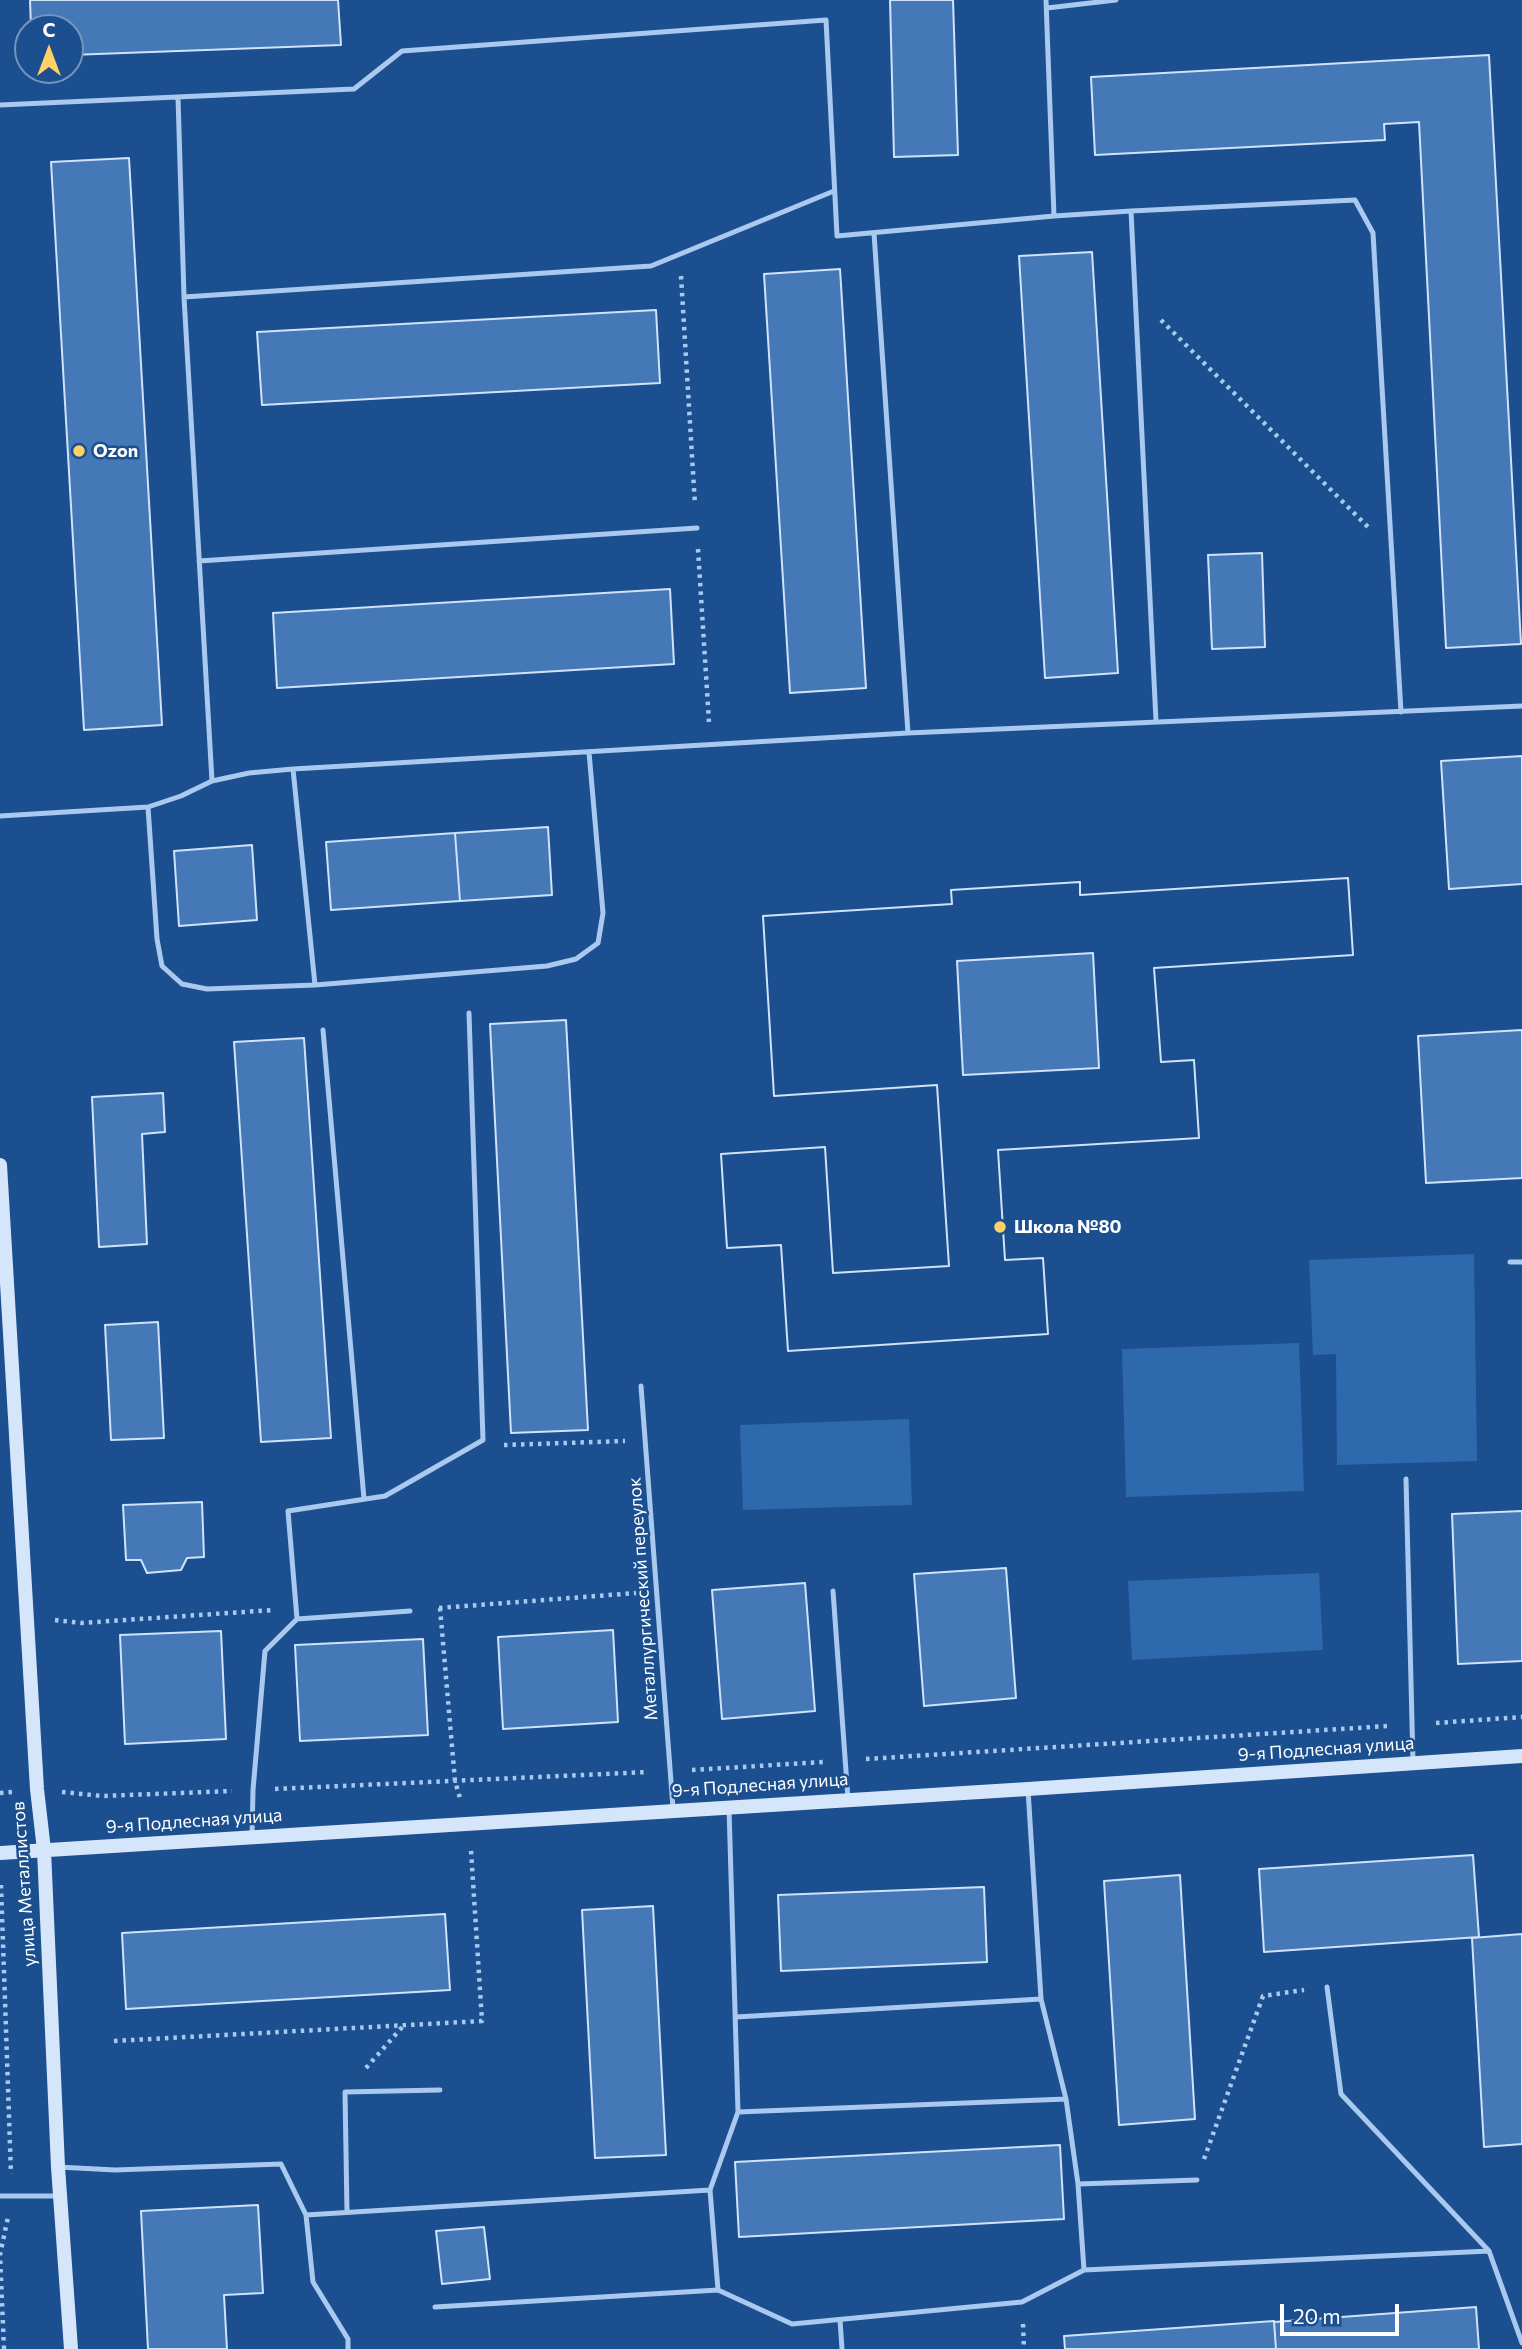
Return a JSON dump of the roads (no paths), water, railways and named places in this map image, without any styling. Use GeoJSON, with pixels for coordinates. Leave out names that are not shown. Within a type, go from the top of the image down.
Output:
{"type":"FeatureCollection","features":[{"type":"Feature","properties":{"kind":"street","name":"улица Металлистов"},"geometry":{"type":"LineString","coordinates":[[0,1165],[37,1789],[44,1850],[58,2167],[71,2349]]}},
{"type":"Feature","properties":{"kind":"street","name":"9-я Подлесная улица"},"geometry":{"type":"LineString","coordinates":[[0,1853],[1522,1756]]}},
{"type":"Feature","properties":{"kind":"lane"},"geometry":{"type":"LineString","coordinates":[[1046,0],[1054,216]]}},
{"type":"Feature","properties":{"kind":"lane"},"geometry":{"type":"LineString","coordinates":[[1047,8],[1116,0]]}},
{"type":"Feature","properties":{"kind":"lane"},"geometry":{"type":"LineString","coordinates":[[0,105],[354,89],[402,51],[826,20],[837,236],[1054,216],[1355,200],[1373,233],[1401,712]]}},
{"type":"Feature","properties":{"kind":"lane"},"geometry":{"type":"LineString","coordinates":[[178,97],[184,297],[212,781]]}},
{"type":"Feature","properties":{"kind":"lane"},"geometry":{"type":"LineString","coordinates":[[184,297],[651,266],[834,191]]}},
{"type":"Feature","properties":{"kind":"lane"},"geometry":{"type":"LineString","coordinates":[[1131,211],[1156,721]]}},
{"type":"Feature","properties":{"kind":"lane"},"geometry":{"type":"LineString","coordinates":[[874,233],[908,733]]}},
{"type":"Feature","properties":{"kind":"lane"},"geometry":{"type":"LineString","coordinates":[[199,561],[697,528]]}},
{"type":"Feature","properties":{"kind":"lane"},"geometry":{"type":"LineString","coordinates":[[0,816],[148,807],[181,796],[212,781],[249,773],[293,769],[908,733],[1522,706]]}},
{"type":"Feature","properties":{"kind":"lane"},"geometry":{"type":"LineString","coordinates":[[148,807],[157,939],[162,966],[182,984],[207,989],[315,985],[547,966],[576,959],[598,943],[603,913],[589,752]]}},
{"type":"Feature","properties":{"kind":"lane"},"geometry":{"type":"LineString","coordinates":[[293,769],[315,985]]}},
{"type":"Feature","properties":{"kind":"lane"},"geometry":{"type":"LineString","coordinates":[[297,1619],[288,1511],[385,1496],[483,1440],[469,1013]]}},
{"type":"Feature","properties":{"kind":"lane"},"geometry":{"type":"LineString","coordinates":[[323,1030],[364,1499]]}},
{"type":"Feature","properties":{"kind":"lane"},"geometry":{"type":"LineString","coordinates":[[1510,1262],[1522,1262]]}},
{"type":"Feature","properties":{"kind":"lane","name":"Металлургический переулок"},"geometry":{"type":"LineString","coordinates":[[641,1386],[674,1810]]}},
{"type":"Feature","properties":{"kind":"lane"},"geometry":{"type":"LineString","coordinates":[[1406,1479],[1413,1763]]}},
{"type":"Feature","properties":{"kind":"lane"},"geometry":{"type":"LineString","coordinates":[[833,1591],[848,1799]]}},
{"type":"Feature","properties":{"kind":"lane"},"geometry":{"type":"LineString","coordinates":[[252,1837],[253,1790],[265,1651],[297,1619],[410,1611]]}},
{"type":"Feature","properties":{"kind":"lane"},"geometry":{"type":"LineString","coordinates":[[1028,1789],[1041,1999],[1066,2099],[1078,2184],[1084,2270]]}},
{"type":"Feature","properties":{"kind":"lane"},"geometry":{"type":"LineString","coordinates":[[718,2290],[710,2190],[738,2112],[729,1806]]}},
{"type":"Feature","properties":{"kind":"lane"},"geometry":{"type":"LineString","coordinates":[[1327,1987],[1342,2094],[1489,2251],[1522,2343]]}},
{"type":"Feature","properties":{"kind":"lane"},"geometry":{"type":"LineString","coordinates":[[736,2017],[1041,1999]]}},
{"type":"Feature","properties":{"kind":"lane"},"geometry":{"type":"LineString","coordinates":[[347,2212],[345,2092],[440,2090]]}},
{"type":"Feature","properties":{"kind":"lane"},"geometry":{"type":"LineString","coordinates":[[738,2112],[1066,2099]]}},
{"type":"Feature","properties":{"kind":"lane"},"geometry":{"type":"LineString","coordinates":[[58,2167],[115,2170],[281,2164],[306,2215],[313,2283],[348,2339],[348,2349]]}},
{"type":"Feature","properties":{"kind":"lane"},"geometry":{"type":"LineString","coordinates":[[1078,2184],[1197,2180]]}},
{"type":"Feature","properties":{"kind":"lane"},"geometry":{"type":"LineString","coordinates":[[306,2215],[710,2190]]}},
{"type":"Feature","properties":{"kind":"lane"},"geometry":{"type":"LineString","coordinates":[[0,2196],[62,2196]]}},
{"type":"Feature","properties":{"kind":"lane"},"geometry":{"type":"LineString","coordinates":[[435,2307],[718,2290],[792,2324],[1022,2302],[1084,2270],[1489,2251]]}},
{"type":"Feature","properties":{"kind":"lane"},"geometry":{"type":"LineString","coordinates":[[840,2320],[842,2349]]}},
{"type":"Feature","properties":{"kind":"place","name":"Ozon"},"geometry":{"type":"Point","coordinates":[79,451]}},
{"type":"Feature","properties":{"kind":"place","name":"Школа №80"},"geometry":{"type":"Point","coordinates":[1000,1227]}}]}
